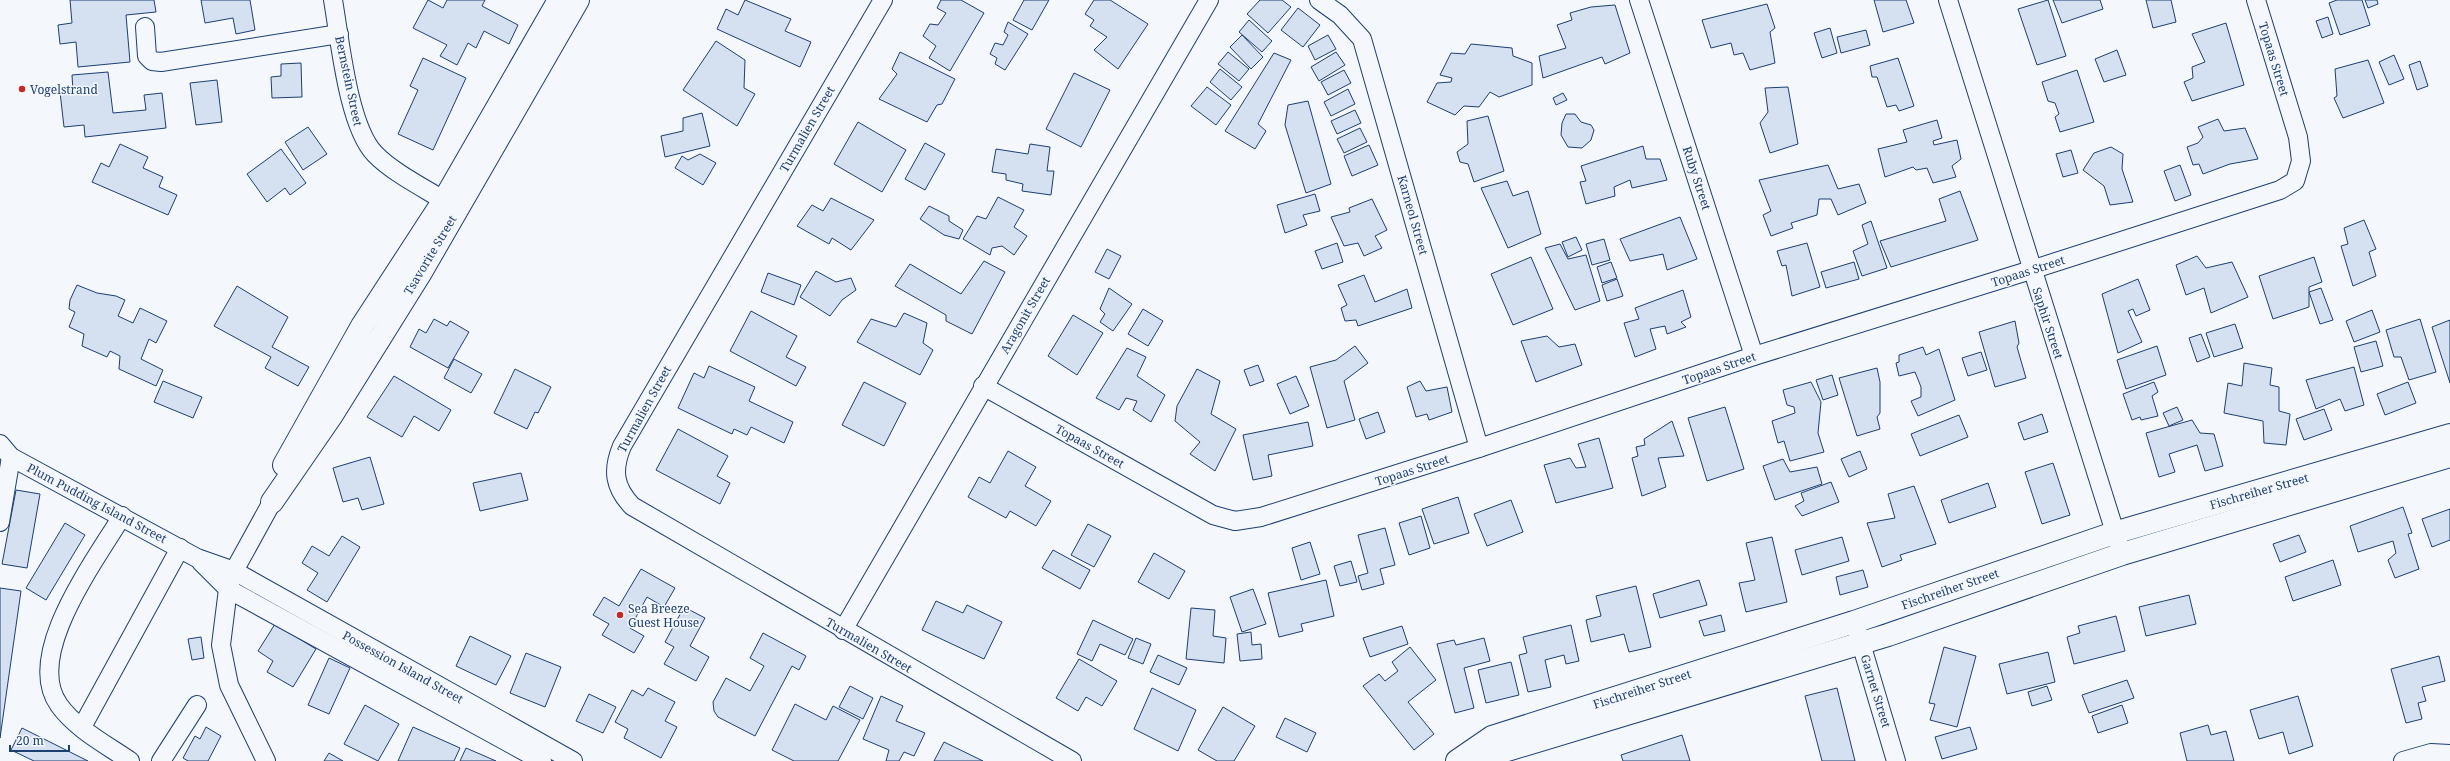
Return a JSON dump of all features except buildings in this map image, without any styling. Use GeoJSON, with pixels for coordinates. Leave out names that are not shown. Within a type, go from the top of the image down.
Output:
{"type":"FeatureCollection","features":[{"type":"Feature","properties":{"kind":"street","name":"Bernstein Street"},"geometry":{"type":"LineString","coordinates":[[333,0],[352,106],[363,139],[375,154],[386,163],[451,205]]}},
{"type":"Feature","properties":{"kind":"street","name":"Tsavorite Street"},"geometry":{"type":"LineString","coordinates":[[451,205],[559,0]]}},
{"type":"Feature","properties":{"kind":"street","name":"Tsavorite Street"},"geometry":{"type":"LineString","coordinates":[[266,761],[236,704],[223,662],[222,634],[228,589],[234,571],[272,502],[286,457],[362,326],[451,205],[578,0]]}},
{"type":"Feature","properties":{"kind":"street","name":"Turmalien Street"},"geometry":{"type":"LineString","coordinates":[[883,0],[626,439],[616,460],[615,470],[618,487],[632,506],[843,630],[1072,761]]}},
{"type":"Feature","properties":{"kind":"street","name":"Aragonit Street"},"geometry":{"type":"LineString","coordinates":[[843,630],[1209,0]]}},
{"type":"Feature","properties":{"kind":"street","name":"Karneol Street"},"geometry":{"type":"LineString","coordinates":[[1319,0],[1340,15],[1362,39],[1479,448]]}},
{"type":"Feature","properties":{"kind":"street","name":"Ruby Street"},"geometry":{"type":"LineString","coordinates":[[1640,0],[1754,356]]}},
{"type":"Feature","properties":{"kind":"street","name":"Saphir Street"},"geometry":{"type":"LineString","coordinates":[[1948,0],[2031,270],[2114,533],[2122,554]]}},
{"type":"Feature","properties":{"kind":"street","name":"Topaas Street"},"geometry":{"type":"LineString","coordinates":[[984,386],[1213,515],[1235,521],[1261,517],[1479,448],[1754,356],[2031,270],[2280,190],[2295,181],[2301,161],[2298,137],[2256,0]]}},
{"type":"Feature","properties":{"kind":"street"},"geometry":{"type":"LineString","coordinates":[[145,27],[147,56],[152,61],[161,62],[339,34]]}},
{"type":"Feature","properties":{"kind":"street","name":"Fischreiher Street"},"geometry":{"type":"LineString","coordinates":[[1457,761],[1492,737],[1854,622],[2114,533],[2450,435]]}},
{"type":"Feature","properties":{"kind":"street"},"geometry":{"type":"LineString","coordinates":[[0,522],[5,450]]}},
{"type":"Feature","properties":{"kind":"street","name":"Plum Pudding Island Street"},"geometry":{"type":"LineString","coordinates":[[5,450],[197,558],[234,571]]}},
{"type":"Feature","properties":{"kind":"street","name":"Fischreiher Street"},"geometry":{"type":"LineString","coordinates":[[1482,761],[1502,751],[1888,635],[2122,554],[2450,456]]}},
{"type":"Feature","properties":{"kind":"street"},"geometry":{"type":"LineString","coordinates":[[122,516],[66,610],[53,641],[50,655],[49,674],[51,691],[59,705],[82,728],[130,761]]}},
{"type":"Feature","properties":{"kind":"street"},"geometry":{"type":"LineString","coordinates":[[82,728],[180,548]]}},
{"type":"Feature","properties":{"kind":"street","name":"Plum Pudding Island Street"},"geometry":{"type":"LineString","coordinates":[[197,558],[228,589]]}},
{"type":"Feature","properties":{"kind":"street","name":"Possession Island Street"},"geometry":{"type":"LineString","coordinates":[[234,571],[573,761]]}},
{"type":"Feature","properties":{"kind":"street","name":"Possession Island Street"},"geometry":{"type":"LineString","coordinates":[[228,589],[542,761]]}},
{"type":"Feature","properties":{"kind":"street","name":"Garnet Street"},"geometry":{"type":"LineString","coordinates":[[1854,622],[1896,761]]}},
{"type":"Feature","properties":{"kind":"street"},"geometry":{"type":"LineString","coordinates":[[162,761],[197,705]]}},
{"type":"Feature","properties":{"kind":"street"},"geometry":{"type":"LineString","coordinates":[[2403,761],[2431,753],[2450,754]]}},
{"type":"Feature","properties":{"kind":"place","name":"Vogelstrand"},"geometry":{"type":"Point","coordinates":[22,89]}},
{"type":"Feature","properties":{"kind":"place","name":"Sea Breeze Guest House"},"geometry":{"type":"Point","coordinates":[620,615]}}]}
